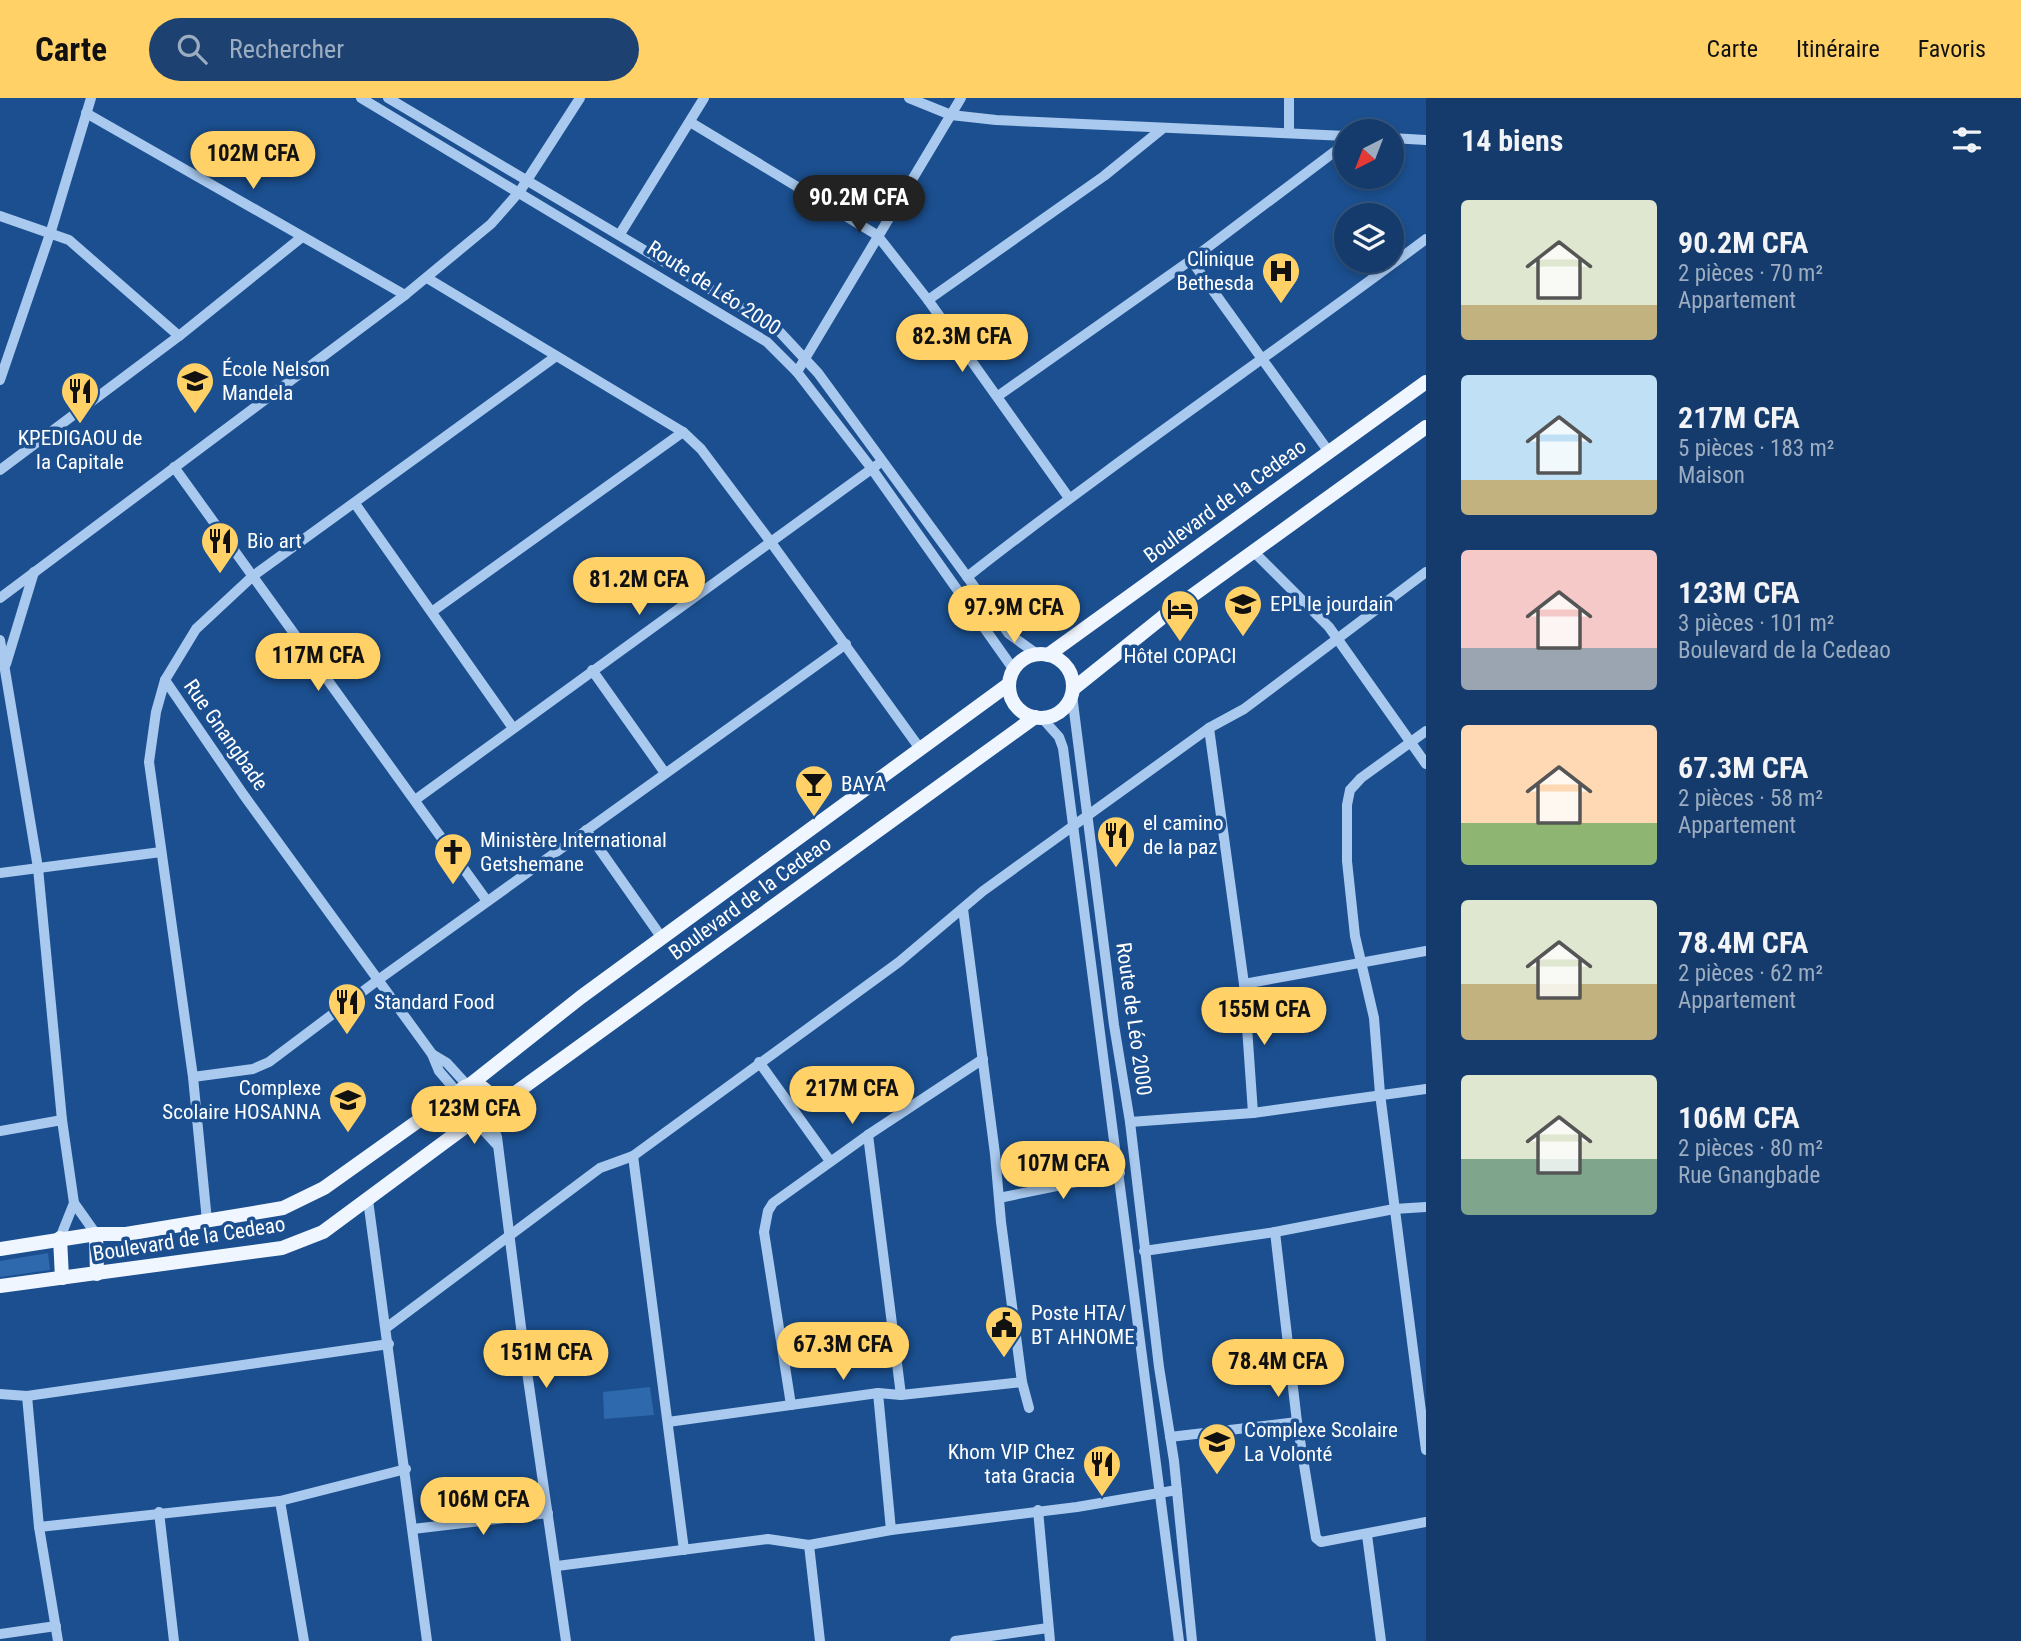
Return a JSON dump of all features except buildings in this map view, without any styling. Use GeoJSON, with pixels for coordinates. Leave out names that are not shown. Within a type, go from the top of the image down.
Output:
{"type":"FeatureCollection","features":[{"type":"Feature","properties":{"kind":"main road","name":"Boulevard de la Cedeao"},"geometry":{"type":"LineString","coordinates":[[1042,654],[1426,382]]}},
{"type":"Feature","properties":{"kind":"main road"},"geometry":{"type":"LineString","coordinates":[[1073,692],[1070,671],[1057,658],[1042,654],[1020,662],[1011,677],[1016,705],[1038,718],[1061,712],[1073,692],[1124,646],[1426,427]]}},
{"type":"Feature","properties":{"kind":"main road","name":"Boulevard de la Cedeao"},"geometry":{"type":"LineString","coordinates":[[0,1249],[60,1238],[125,1234],[283,1208],[324,1188],[463,1089],[662,938],[921,750],[1011,677]]}},
{"type":"Feature","properties":{"kind":"main road","name":"Boulevard de la Cedeao"},"geometry":{"type":"LineString","coordinates":[[0,1286],[295,1245],[323,1232],[1038,718]]}},
{"type":"Feature","properties":{"kind":"main road"},"geometry":{"type":"LineString","coordinates":[[484,1088],[488,1093],[491,1105],[481,1117],[457,1112],[463,1089],[484,1088]]}},
{"type":"Feature","properties":{"kind":"main road"},"geometry":{"type":"LineString","coordinates":[[96,1234],[97,1274]]}},
{"type":"Feature","properties":{"kind":"main road"},"geometry":{"type":"LineString","coordinates":[[60,1238],[62,1278]]}},
{"type":"Feature","properties":{"kind":"street"},"geometry":{"type":"LineString","coordinates":[[0,380],[51,231],[91,98]]}},
{"type":"Feature","properties":{"kind":"street","name":"Route de Léo 2000"},"geometry":{"type":"LineString","coordinates":[[361,98],[520,191],[767,342],[797,372],[872,469],[1011,677]]}},
{"type":"Feature","properties":{"kind":"street","name":"Route de Léo 2000"},"geometry":{"type":"LineString","coordinates":[[388,98],[777,329],[805,358],[1009,634],[1042,654]]}},
{"type":"Feature","properties":{"kind":"street"},"geometry":{"type":"LineString","coordinates":[[0,598],[405,295],[491,224],[520,191],[580,98]]}},
{"type":"Feature","properties":{"kind":"street"},"geometry":{"type":"LineString","coordinates":[[620,234],[704,98]]}},
{"type":"Feature","properties":{"kind":"street"},"geometry":{"type":"LineString","coordinates":[[909,98],[951,115],[996,120],[1334,135]]}},
{"type":"Feature","properties":{"kind":"street"},"geometry":{"type":"LineString","coordinates":[[797,372],[961,98]]}},
{"type":"Feature","properties":{"kind":"street"},"geometry":{"type":"LineString","coordinates":[[1289,98],[1289,133]]}},
{"type":"Feature","properties":{"kind":"street"},"geometry":{"type":"LineString","coordinates":[[86,113],[405,295]]}},
{"type":"Feature","properties":{"kind":"street"},"geometry":{"type":"LineString","coordinates":[[690,122],[877,235],[928,300],[1069,498]]}},
{"type":"Feature","properties":{"kind":"street"},"geometry":{"type":"LineString","coordinates":[[928,300],[1104,176],[1162,129]]}},
{"type":"Feature","properties":{"kind":"street"},"geometry":{"type":"LineString","coordinates":[[1404,139],[1426,140]]}},
{"type":"Feature","properties":{"kind":"street"},"geometry":{"type":"LineString","coordinates":[[998,397],[1191,260],[1334,152]]}},
{"type":"Feature","properties":{"kind":"street"},"geometry":{"type":"LineString","coordinates":[[0,216],[51,231],[69,240],[179,336]]}},
{"type":"Feature","properties":{"kind":"street"},"geometry":{"type":"LineString","coordinates":[[0,470],[179,336],[302,237]]}},
{"type":"Feature","properties":{"kind":"street"},"geometry":{"type":"LineString","coordinates":[[967,577],[1069,498],[1264,360],[1426,239]]}},
{"type":"Feature","properties":{"kind":"street"},"geometry":{"type":"LineString","coordinates":[[1191,260],[1329,452]]}},
{"type":"Feature","properties":{"kind":"street"},"geometry":{"type":"LineString","coordinates":[[427,278],[555,357],[660,416],[701,449],[921,750]]}},
{"type":"Feature","properties":{"kind":"street","name":"Rue Gnangbade"},"geometry":{"type":"LineString","coordinates":[[463,1089],[447,1063],[432,1054],[378,980],[165,680],[197,629],[253,576],[356,505],[555,357]]}},
{"type":"Feature","properties":{"kind":"street"},"geometry":{"type":"LineString","coordinates":[[433,611],[683,432]]}},
{"type":"Feature","properties":{"kind":"street"},"geometry":{"type":"LineString","coordinates":[[415,800],[770,541],[883,462]]}},
{"type":"Feature","properties":{"kind":"street"},"geometry":{"type":"LineString","coordinates":[[174,467],[487,901]]}},
{"type":"Feature","properties":{"kind":"street"},"geometry":{"type":"LineString","coordinates":[[356,505],[513,728]]}},
{"type":"Feature","properties":{"kind":"street"},"geometry":{"type":"LineString","coordinates":[[1255,553],[1318,614],[1426,764]]}},
{"type":"Feature","properties":{"kind":"street"},"geometry":{"type":"LineString","coordinates":[[5,668],[34,572]]}},
{"type":"Feature","properties":{"kind":"street"},"geometry":{"type":"LineString","coordinates":[[386,1328],[600,1168],[633,1156],[899,962],[963,909],[1072,826],[1088,819],[1209,728],[1244,709],[1426,572]]}},
{"type":"Feature","properties":{"kind":"street"},"geometry":{"type":"LineString","coordinates":[[0,640],[38,868],[62,1120],[74,1203],[96,1234]]}},
{"type":"Feature","properties":{"kind":"street"},"geometry":{"type":"LineString","coordinates":[[193,1077],[261,1067],[846,644]]}},
{"type":"Feature","properties":{"kind":"street"},"geometry":{"type":"LineString","coordinates":[[592,670],[666,773]]}},
{"type":"Feature","properties":{"kind":"street"},"geometry":{"type":"LineString","coordinates":[[165,680],[156,712],[149,762],[193,1077],[207,1221]]}},
{"type":"Feature","properties":{"kind":"street","name":"Route de Léo 2000"},"geometry":{"type":"LineString","coordinates":[[1073,692],[1114,1025],[1130,1122],[1144,1251],[1177,1490],[1192,1641]]}},
{"type":"Feature","properties":{"kind":"street","name":"Route de Léo 2000"},"geometry":{"type":"LineString","coordinates":[[1038,718],[1059,737],[1063,748],[1179,1641]]}},
{"type":"Feature","properties":{"kind":"street"},"geometry":{"type":"LineString","coordinates":[[1209,728],[1244,984],[1253,1112]]}},
{"type":"Feature","properties":{"kind":"street"},"geometry":{"type":"LineString","coordinates":[[1426,732],[1361,778],[1350,790],[1348,862],[1355,936],[1374,1018],[1380,1094],[1426,1450]]}},
{"type":"Feature","properties":{"kind":"street"},"geometry":{"type":"LineString","coordinates":[[586,830],[662,938]]}},
{"type":"Feature","properties":{"kind":"street"},"geometry":{"type":"LineString","coordinates":[[0,873],[161,852]]}},
{"type":"Feature","properties":{"kind":"street"},"geometry":{"type":"LineString","coordinates":[[963,909],[1022,1382],[1029,1408]]}},
{"type":"Feature","properties":{"kind":"street"},"geometry":{"type":"LineString","coordinates":[[1244,984],[1426,951]]}},
{"type":"Feature","properties":{"kind":"street"},"geometry":{"type":"LineString","coordinates":[[791,1405],[765,1226],[774,1203],[867,1135],[983,1059]]}},
{"type":"Feature","properties":{"kind":"street"},"geometry":{"type":"LineString","coordinates":[[759,1062],[830,1161]]}},
{"type":"Feature","properties":{"kind":"street"},"geometry":{"type":"LineString","coordinates":[[1130,1122],[1253,1112],[1426,1088]]}},
{"type":"Feature","properties":{"kind":"street"},"geometry":{"type":"LineString","coordinates":[[481,1117],[496,1144],[566,1641]]}},
{"type":"Feature","properties":{"kind":"street"},"geometry":{"type":"LineString","coordinates":[[0,1131],[62,1120]]}},
{"type":"Feature","properties":{"kind":"street"},"geometry":{"type":"LineString","coordinates":[[867,1135],[901,1395]]}},
{"type":"Feature","properties":{"kind":"street"},"geometry":{"type":"LineString","coordinates":[[633,1156],[684,1550]]}},
{"type":"Feature","properties":{"kind":"street"},"geometry":{"type":"LineString","coordinates":[[999,1198],[1120,1173]]}},
{"type":"Feature","properties":{"kind":"street"},"geometry":{"type":"LineString","coordinates":[[368,1200],[427,1641]]}},
{"type":"Feature","properties":{"kind":"street"},"geometry":{"type":"LineString","coordinates":[[60,1238],[74,1203]]}},
{"type":"Feature","properties":{"kind":"street"},"geometry":{"type":"LineString","coordinates":[[1144,1251],[1275,1232],[1394,1209],[1426,1207]]}},
{"type":"Feature","properties":{"kind":"street"},"geometry":{"type":"LineString","coordinates":[[1275,1232],[1297,1422],[1316,1538],[1321,1542],[1426,1522]]}},
{"type":"Feature","properties":{"kind":"street"},"geometry":{"type":"LineString","coordinates":[[0,1394],[27,1396],[389,1344]]}},
{"type":"Feature","properties":{"kind":"street"},"geometry":{"type":"LineString","coordinates":[[668,1422],[878,1393],[901,1395],[1022,1382]]}},
{"type":"Feature","properties":{"kind":"street"},"geometry":{"type":"LineString","coordinates":[[878,1393],[891,1530]]}},
{"type":"Feature","properties":{"kind":"street"},"geometry":{"type":"LineString","coordinates":[[27,1396],[39,1527],[58,1641]]}},
{"type":"Feature","properties":{"kind":"street"},"geometry":{"type":"LineString","coordinates":[[1170,1437],[1297,1422]]}},
{"type":"Feature","properties":{"kind":"street"},"geometry":{"type":"LineString","coordinates":[[39,1527],[281,1501],[406,1469]]}},
{"type":"Feature","properties":{"kind":"street"},"geometry":{"type":"LineString","coordinates":[[556,1566],[768,1539],[808,1545],[891,1530],[1077,1507],[1177,1490]]}},
{"type":"Feature","properties":{"kind":"street"},"geometry":{"type":"LineString","coordinates":[[281,1501],[304,1641]]}},
{"type":"Feature","properties":{"kind":"street"},"geometry":{"type":"LineString","coordinates":[[1038,1510],[1050,1641]]}},
{"type":"Feature","properties":{"kind":"street"},"geometry":{"type":"LineString","coordinates":[[159,1512],[174,1641]]}},
{"type":"Feature","properties":{"kind":"street"},"geometry":{"type":"LineString","coordinates":[[413,1529],[548,1513]]}},
{"type":"Feature","properties":{"kind":"street"},"geometry":{"type":"LineString","coordinates":[[1367,1535],[1381,1641]]}},
{"type":"Feature","properties":{"kind":"street"},"geometry":{"type":"LineString","coordinates":[[808,1545],[820,1641]]}},
{"type":"Feature","properties":{"kind":"street"},"geometry":{"type":"LineString","coordinates":[[0,1634],[56,1626]]}},
{"type":"Feature","properties":{"kind":"street"},"geometry":{"type":"LineString","coordinates":[[955,1641],[1048,1628]]}},
{"type":"Feature","properties":{"kind":"shaded area"},"geometry":{"type":"Polygon","coordinates":[[[48,1253],[50,1270],[0,1277],[0,1261],[48,1253]]]}},
{"type":"Feature","properties":{"kind":"shaded area"},"geometry":{"type":"Polygon","coordinates":[[[650,1387],[654,1415],[604,1419],[603,1392],[650,1387]]]}},
{"type":"Feature","properties":{"kind":"place","name":"Clinique Bethesda"},"geometry":{"type":"Point","coordinates":[1281,305]}},
{"type":"Feature","properties":{"kind":"place","name":"École Nelson Mandela"},"geometry":{"type":"Point","coordinates":[195,415]}},
{"type":"Feature","properties":{"kind":"place","name":"KPEDIGAOU de la Capitale"},"geometry":{"type":"Point","coordinates":[80,425]}},
{"type":"Feature","properties":{"kind":"place","name":"Bio art"},"geometry":{"type":"Point","coordinates":[220,575]}},
{"type":"Feature","properties":{"kind":"place","name":"EPL le jourdain"},"geometry":{"type":"Point","coordinates":[1243,638]}},
{"type":"Feature","properties":{"kind":"place","name":"Hôtel COPACI"},"geometry":{"type":"Point","coordinates":[1180,643]}},
{"type":"Feature","properties":{"kind":"place","name":"BAYA"},"geometry":{"type":"Point","coordinates":[814,818]}},
{"type":"Feature","properties":{"kind":"place","name":"el camino de la paz"},"geometry":{"type":"Point","coordinates":[1116,869]}},
{"type":"Feature","properties":{"kind":"place","name":"Ministère International Getshemane"},"geometry":{"type":"Point","coordinates":[453,886]}},
{"type":"Feature","properties":{"kind":"place","name":"Standard Food"},"geometry":{"type":"Point","coordinates":[347,1036]}},
{"type":"Feature","properties":{"kind":"place","name":"Complexe Scolaire HOSANNA"},"geometry":{"type":"Point","coordinates":[348,1134]}},
{"type":"Feature","properties":{"kind":"place","name":"Poste HTA/ BT AHNOME"},"geometry":{"type":"Point","coordinates":[1004,1359]}},
{"type":"Feature","properties":{"kind":"place","name":"Complexe Scolaire La Volonté"},"geometry":{"type":"Point","coordinates":[1217,1476]}},
{"type":"Feature","properties":{"kind":"place","name":"Khom VIP Chez tata Gracia"},"geometry":{"type":"Point","coordinates":[1102,1498]}}]}
